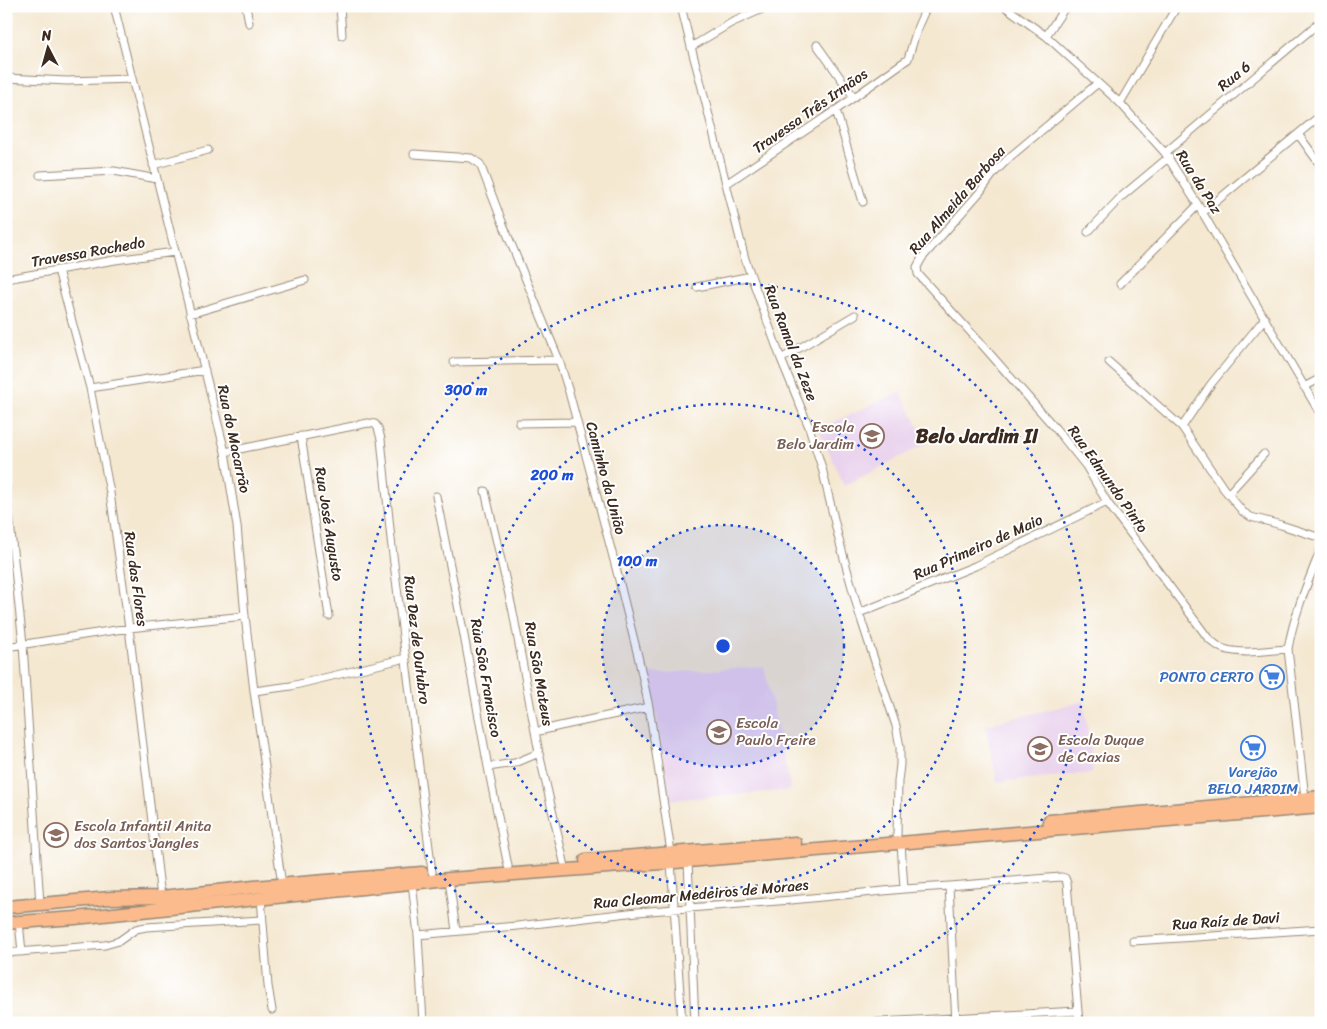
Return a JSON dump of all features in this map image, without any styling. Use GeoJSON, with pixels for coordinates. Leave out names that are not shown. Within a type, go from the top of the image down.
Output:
{"type":"FeatureCollection","features":[{"type":"Feature","properties":{"kind":"highway"},"geometry":{"type":"LineString","coordinates":[[6,907],[110,898],[160,897],[564,862],[671,857],[688,861],[1321,797]]}},
{"type":"Feature","properties":{"kind":"highway"},"geometry":{"type":"LineString","coordinates":[[6,923],[75,918],[671,857],[1321,808]]}},
{"type":"Feature","properties":{"kind":"highway"},"geometry":{"type":"LineString","coordinates":[[75,901],[80,906],[80,910],[75,918]]}},
{"type":"Feature","properties":{"kind":"street","name":"Rua do Macarrão"},"geometry":{"type":"LineString","coordinates":[[114,6],[225,452],[237,526],[244,616],[282,886]]}},
{"type":"Feature","properties":{"kind":"street"},"geometry":{"type":"LineString","coordinates":[[246,6],[249,23]]}},
{"type":"Feature","properties":{"kind":"street"},"geometry":{"type":"LineString","coordinates":[[340,6],[342,35]]}},
{"type":"Feature","properties":{"kind":"street","name":"Rua Ramal da Zeze"},"geometry":{"type":"LineString","coordinates":[[682,6],[751,276],[781,359],[806,420],[822,468],[859,613],[899,737],[899,839],[904,888]]}},
{"type":"Feature","properties":{"kind":"street"},"geometry":{"type":"LineString","coordinates":[[691,47],[731,23],[769,6]]}},
{"type":"Feature","properties":{"kind":"street","name":"Travessa Três Irmãos"},"geometry":{"type":"LineString","coordinates":[[726,184],[854,98],[908,59],[918,26],[927,6]]}},
{"type":"Feature","properties":{"kind":"street","name":"Rua da Paz"},"geometry":{"type":"LineString","coordinates":[[1004,6],[1046,36],[1098,83],[1167,155],[1321,415]]}},
{"type":"Feature","properties":{"kind":"street"},"geometry":{"type":"LineString","coordinates":[[1046,36],[1066,6]]}},
{"type":"Feature","properties":{"kind":"street"},"geometry":{"type":"LineString","coordinates":[[1120,104],[1177,6]]}},
{"type":"Feature","properties":{"kind":"street","name":"Rua 6"},"geometry":{"type":"LineString","coordinates":[[1088,232],[1167,155],[1321,21]]}},
{"type":"Feature","properties":{"kind":"street"},"geometry":{"type":"LineString","coordinates":[[817,45],[854,98]]}},
{"type":"Feature","properties":{"kind":"street"},"geometry":{"type":"LineString","coordinates":[[6,78],[66,81],[132,79]]}},
{"type":"Feature","properties":{"kind":"street","name":"Rua Almeida Barbosa"},"geometry":{"type":"LineString","coordinates":[[922,280],[918,274],[918,264],[994,173],[1034,135],[1098,83]]}},
{"type":"Feature","properties":{"kind":"street"},"geometry":{"type":"LineString","coordinates":[[836,110],[863,202]]}},
{"type":"Feature","properties":{"kind":"street"},"geometry":{"type":"LineString","coordinates":[[1202,213],[1321,116]]}},
{"type":"Feature","properties":{"kind":"street"},"geometry":{"type":"LineString","coordinates":[[1298,134],[1321,166]]}},
{"type":"Feature","properties":{"kind":"street"},"geometry":{"type":"LineString","coordinates":[[153,164],[208,150]]}},
{"type":"Feature","properties":{"kind":"street","name":"Caminho da União"},"geometry":{"type":"LineString","coordinates":[[414,154],[471,158],[481,165],[500,217],[559,360],[627,609],[649,707],[671,857],[682,1023]]}},
{"type":"Feature","properties":{"kind":"street"},"geometry":{"type":"LineString","coordinates":[[40,175],[114,171],[157,179]]}},
{"type":"Feature","properties":{"kind":"street"},"geometry":{"type":"LineString","coordinates":[[1120,284],[1198,205]]}},
{"type":"Feature","properties":{"kind":"street","name":"Travessa Rochedo"},"geometry":{"type":"LineString","coordinates":[[6,279],[114,260],[175,252]]}},
{"type":"Feature","properties":{"kind":"street","name":"Rua das Flores"},"geometry":{"type":"LineString","coordinates":[[58,270],[90,388],[110,493],[129,628],[160,897]]}},
{"type":"Feature","properties":{"kind":"street"},"geometry":{"type":"LineString","coordinates":[[697,286],[751,276]]}},
{"type":"Feature","properties":{"kind":"street"},"geometry":{"type":"LineString","coordinates":[[190,314],[305,280]]}},
{"type":"Feature","properties":{"kind":"street","name":"Rua Edmundo Pinto"},"geometry":{"type":"LineString","coordinates":[[922,280],[984,347],[1086,466],[1107,502],[1198,626],[1214,644],[1223,649],[1233,650],[1288,649]]}},
{"type":"Feature","properties":{"kind":"street"},"geometry":{"type":"LineString","coordinates":[[781,359],[855,315]]}},
{"type":"Feature","properties":{"kind":"street"},"geometry":{"type":"LineString","coordinates":[[1182,427],[1211,384],[1265,318]]}},
{"type":"Feature","properties":{"kind":"street"},"geometry":{"type":"LineString","coordinates":[[454,362],[559,360]]}},
{"type":"Feature","properties":{"kind":"street"},"geometry":{"type":"LineString","coordinates":[[1109,362],[1182,427],[1228,494],[1248,516],[1281,524],[1321,538]]}},
{"type":"Feature","properties":{"kind":"street"},"geometry":{"type":"LineString","coordinates":[[90,388],[205,370]]}},
{"type":"Feature","properties":{"kind":"street"},"geometry":{"type":"LineString","coordinates":[[1304,387],[1321,378]]}},
{"type":"Feature","properties":{"kind":"street"},"geometry":{"type":"LineString","coordinates":[[519,423],[576,422]]}},
{"type":"Feature","properties":{"kind":"street","name":"Rua Dez de Outubro"},"geometry":{"type":"LineString","coordinates":[[301,436],[364,424],[375,424],[378,428],[381,439],[391,539],[432,872]]}},
{"type":"Feature","properties":{"kind":"street"},"geometry":{"type":"LineString","coordinates":[[225,452],[301,436]]}},
{"type":"Feature","properties":{"kind":"street","name":"Rua José Augusto"},"geometry":{"type":"LineString","coordinates":[[301,436],[329,616]]}},
{"type":"Feature","properties":{"kind":"street"},"geometry":{"type":"LineString","coordinates":[[1228,494],[1264,454]]}},
{"type":"Feature","properties":{"kind":"street"},"geometry":{"type":"LineString","coordinates":[[6,486],[23,644],[40,904]]}},
{"type":"Feature","properties":{"kind":"street","name":"Rua São Mateus"},"geometry":{"type":"LineString","coordinates":[[485,491],[513,612],[539,753],[564,862]]}},
{"type":"Feature","properties":{"kind":"street","name":"Rua São Francisco"},"geometry":{"type":"LineString","coordinates":[[436,496],[508,866]]}},
{"type":"Feature","properties":{"kind":"street","name":"Rua Primeiro de Maio"},"geometry":{"type":"LineString","coordinates":[[859,613],[975,566],[1107,502]]}},
{"type":"Feature","properties":{"kind":"street"},"geometry":{"type":"LineString","coordinates":[[1305,798],[1288,649],[1290,635],[1321,549]]}},
{"type":"Feature","properties":{"kind":"street"},"geometry":{"type":"LineString","coordinates":[[6,647],[129,628],[244,616]]}},
{"type":"Feature","properties":{"kind":"street"},"geometry":{"type":"LineString","coordinates":[[254,691],[291,686],[406,658]]}},
{"type":"Feature","properties":{"kind":"street"},"geometry":{"type":"LineString","coordinates":[[535,732],[649,707]]}},
{"type":"Feature","properties":{"kind":"street"},"geometry":{"type":"LineString","coordinates":[[488,767],[515,763],[539,753]]}},
{"type":"Feature","properties":{"kind":"street"},"geometry":{"type":"LineString","coordinates":[[688,861],[695,1023]]}},
{"type":"Feature","properties":{"kind":"street","name":"Rua Cleomar Medeiros de Moraes"},"geometry":{"type":"LineString","coordinates":[[418,935],[637,912],[1059,876],[1068,883],[1078,1011]]}},
{"type":"Feature","properties":{"kind":"street"},"geometry":{"type":"LineString","coordinates":[[449,879],[456,931]]}},
{"type":"Feature","properties":{"kind":"street"},"geometry":{"type":"LineString","coordinates":[[412,883],[418,935],[423,1023]]}},
{"type":"Feature","properties":{"kind":"street"},"geometry":{"type":"LineString","coordinates":[[949,886],[956,1020]]}},
{"type":"Feature","properties":{"kind":"street"},"geometry":{"type":"LineString","coordinates":[[261,898],[272,1010]]}},
{"type":"Feature","properties":{"kind":"street"},"geometry":{"type":"LineString","coordinates":[[6,953],[105,945],[119,941],[136,929],[146,927],[262,920]]}},
{"type":"Feature","properties":{"kind":"street"},"geometry":{"type":"LineString","coordinates":[[19,922],[22,952]]}},
{"type":"Feature","properties":{"kind":"street","name":"Rua Raíz de Davi"},"geometry":{"type":"LineString","coordinates":[[1133,941],[1321,929]]}},
{"type":"Feature","properties":{"kind":"street"},"geometry":{"type":"LineString","coordinates":[[863,1023],[956,1020],[1078,1011],[1079,1023]]}},
{"type":"Feature","properties":{"kind":"street"},"geometry":{"type":"LineString","coordinates":[[188,1023],[226,1020]]}},
{"type":"Feature","properties":{"kind":"shaded area","name":"Escola Belo Jardim"},"geometry":{"type":"Polygon","coordinates":[[[900,392],[927,443],[844,486],[819,429],[900,392]]]}},
{"type":"Feature","properties":{"kind":"shaded area","name":"Escola Paulo Freire"},"geometry":{"type":"Polygon","coordinates":[[[764,666],[791,790],[670,800],[650,674],[764,666]]]}},
{"type":"Feature","properties":{"kind":"shaded area","name":"Escola Duque de Caxias"},"geometry":{"type":"Polygon","coordinates":[[[1084,701],[1093,773],[997,782],[985,725],[1084,701]]]}},
{"type":"Feature","properties":{"kind":"place","name":"Escola Belo Jardim"},"geometry":{"type":"Point","coordinates":[872,436]}},
{"type":"Feature","properties":{"kind":"place","name":"PONTO CERTO"},"geometry":{"type":"Point","coordinates":[1272,677]}},
{"type":"Feature","properties":{"kind":"place","name":"Escola Paulo Freire"},"geometry":{"type":"Point","coordinates":[719,732]}},
{"type":"Feature","properties":{"kind":"place","name":"Varejão BELO JARDIM"},"geometry":{"type":"Point","coordinates":[1253,748]}},
{"type":"Feature","properties":{"kind":"place","name":"Escola Duque de Caxias"},"geometry":{"type":"Point","coordinates":[1040,749]}},
{"type":"Feature","properties":{"kind":"place","name":"Escola Infantil Anita dos Santos Jangles"},"geometry":{"type":"Point","coordinates":[56,835]}},
{"type":"Feature","properties":{"kind":"district","name":"Belo Jardim II"},"geometry":{"type":"Point","coordinates":[977,436]}}]}
